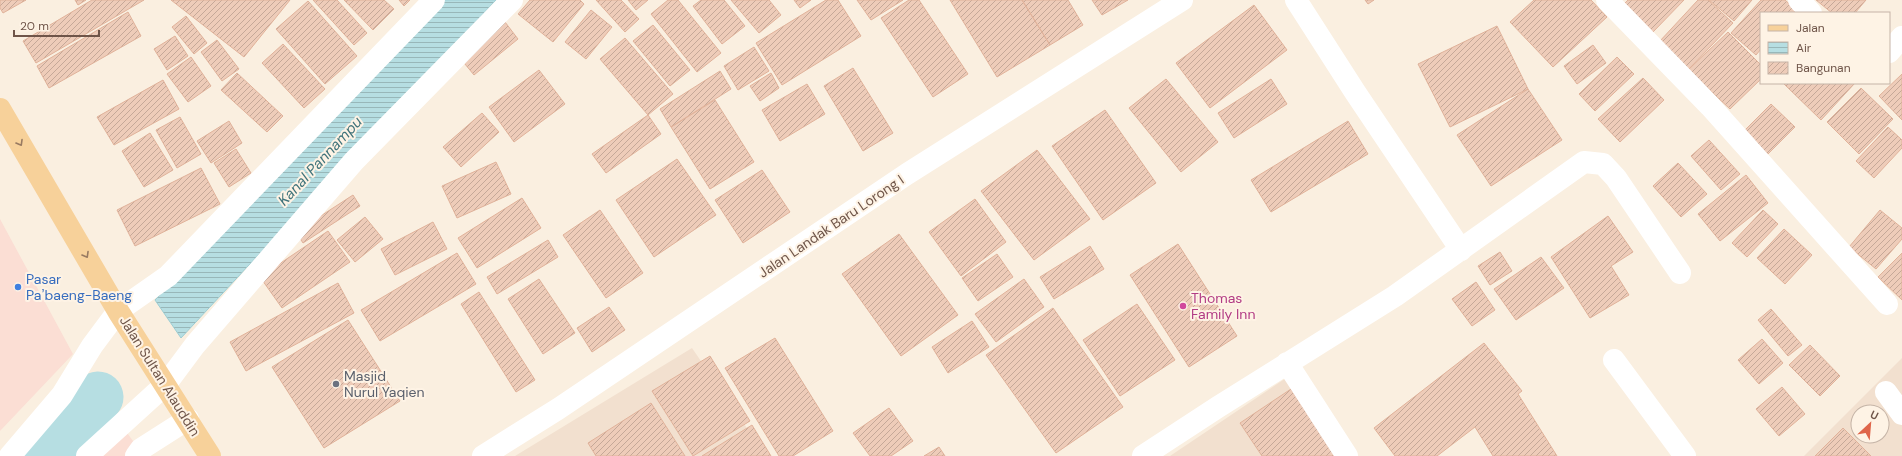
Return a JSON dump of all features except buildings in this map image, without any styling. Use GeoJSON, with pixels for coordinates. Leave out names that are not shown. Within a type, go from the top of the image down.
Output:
{"type":"FeatureCollection","features":[{"type":"Feature","properties":{"kind":"main road","name":"Jalan Sultan Alauddin"},"geometry":{"type":"LineString","coordinates":[[0,109],[118,311],[166,384],[210,456]]}},
{"type":"Feature","properties":{"kind":"street"},"geometry":{"type":"LineString","coordinates":[[10,456],[62,395],[92,346],[118,311],[168,276],[434,0]]}},
{"type":"Feature","properties":{"kind":"street"},"geometry":{"type":"LineString","coordinates":[[87,456],[166,384],[195,345],[354,161],[512,0]]}},
{"type":"Feature","properties":{"kind":"street","name":"Jalan Landak Baru Lorong I"},"geometry":{"type":"LineString","coordinates":[[483,456],[558,409],[907,174],[1182,0]]}},
{"type":"Feature","properties":{"kind":"street"},"geometry":{"type":"LineString","coordinates":[[1296,0],[1355,92],[1461,250]]}},
{"type":"Feature","properties":{"kind":"street"},"geometry":{"type":"LineString","coordinates":[[1607,0],[1710,106],[1887,304]]}},
{"type":"Feature","properties":{"kind":"street"},"geometry":{"type":"LineString","coordinates":[[1800,0],[1810,12]]}},
{"type":"Feature","properties":{"kind":"street"},"geometry":{"type":"LineString","coordinates":[[1890,51],[1902,37]]}},
{"type":"Feature","properties":{"kind":"street"},"geometry":{"type":"LineString","coordinates":[[1143,456],[1287,363],[1396,296],[1584,162],[1603,164],[1616,178],[1680,273]]}},
{"type":"Feature","properties":{"kind":"street"},"geometry":{"type":"LineString","coordinates":[[1614,360],[1685,456]]}},
{"type":"Feature","properties":{"kind":"street"},"geometry":{"type":"LineString","coordinates":[[1287,363],[1347,456]]}},
{"type":"Feature","properties":{"kind":"street"},"geometry":{"type":"LineString","coordinates":[[1886,392],[1902,414]]}},
{"type":"Feature","properties":{"kind":"street"},"geometry":{"type":"LineString","coordinates":[[136,456],[141,450],[188,419]]}},
{"type":"Feature","properties":{"kind":"shaded area","name":"Pasar Paʼbaeng-Baeng"},"geometry":{"type":"Polygon","coordinates":[[[0,219],[73,354],[0,431],[0,219]]]}},
{"type":"Feature","properties":{"kind":"shaded area"},"geometry":{"type":"Polygon","coordinates":[[[692,348],[766,456],[515,456],[692,348]]]}},
{"type":"Feature","properties":{"kind":"shaded area"},"geometry":{"type":"Polygon","coordinates":[[[1902,358],[1902,456],[1804,456],[1850,410],[1850,444],[1890,444],[1890,404],[1856,404],[1902,358]]]}},
{"type":"Feature","properties":{"kind":"shaded area"},"geometry":{"type":"Polygon","coordinates":[[[1301,368],[1357,456],[1170,456],[1301,368]]]}},
{"type":"Feature","properties":{"kind":"shaded area"},"geometry":{"type":"Polygon","coordinates":[[[122,426],[144,456],[87,456],[122,426]]]}},
{"type":"Feature","properties":{"kind":"water"},"geometry":{"type":"Polygon","coordinates":[[[443,0],[496,0],[181,338],[155,300],[443,0]]]}},
{"type":"Feature","properties":{"kind":"water"},"geometry":{"type":"Polygon","coordinates":[[[85,386],[103,412],[62,456],[22,456],[73,402],[85,386]]]}},
{"type":"Feature","properties":{"kind":"waterway","name":"Kanal Pannampu"},"geometry":{"type":"LineString","coordinates":[[43,456],[98,397]]}},
{"type":"Feature","properties":{"kind":"place","name":"Pasar Paʼbaeng-Baeng"},"geometry":{"type":"Point","coordinates":[18,287]}},
{"type":"Feature","properties":{"kind":"place","name":"Thomas Family Inn"},"geometry":{"type":"Point","coordinates":[1183,306]}},
{"type":"Feature","properties":{"kind":"place","name":"Masjid Nurul Yaqien"},"geometry":{"type":"Point","coordinates":[336,384]}}]}
